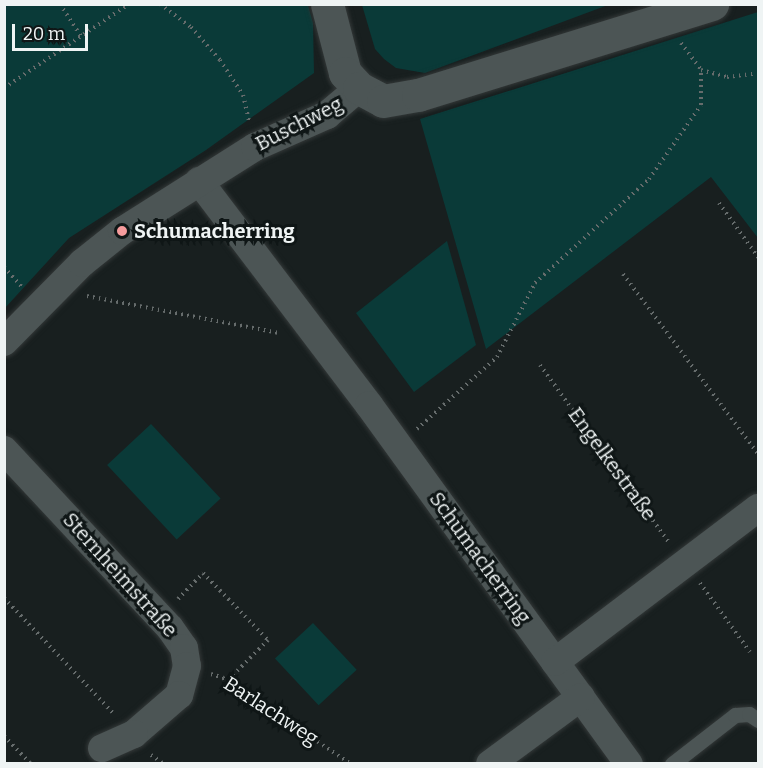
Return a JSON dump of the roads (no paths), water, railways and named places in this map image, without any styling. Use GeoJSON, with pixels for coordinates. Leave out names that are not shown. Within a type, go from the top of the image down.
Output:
{"type":"FeatureCollection","features":[{"type":"Feature","properties":{"kind":"street"},"geometry":{"type":"LineString","coordinates":[[327,4],[345,74],[359,88]]}},
{"type":"Feature","properties":{"kind":"street","name":"Buschweg"},"geometry":{"type":"LineString","coordinates":[[4,342],[55,290],[122,231],[255,147],[327,115],[359,88],[384,101],[418,95],[712,4]]}},
{"type":"Feature","properties":{"kind":"street","name":"Schumacherring"},"geometry":{"type":"LineString","coordinates":[[199,181],[398,446],[629,764]]}},
{"type":"Feature","properties":{"kind":"street","name":"Sternheimstraße"},"geometry":{"type":"LineString","coordinates":[[4,450],[160,617],[184,648],[187,666],[179,695],[134,734],[102,748]]}},
{"type":"Feature","properties":{"kind":"street"},"geometry":{"type":"LineString","coordinates":[[555,662],[759,508]]}},
{"type":"Feature","properties":{"kind":"street"},"geometry":{"type":"LineString","coordinates":[[490,764],[581,697]]}},
{"type":"Feature","properties":{"kind":"lane"},"geometry":{"type":"LineString","coordinates":[[672,764],[735,715],[749,714],[759,720]]}},
{"type":"Feature","properties":{"kind":"place","name":"Schumacherring"},"geometry":{"type":"Point","coordinates":[122,231]}}]}
